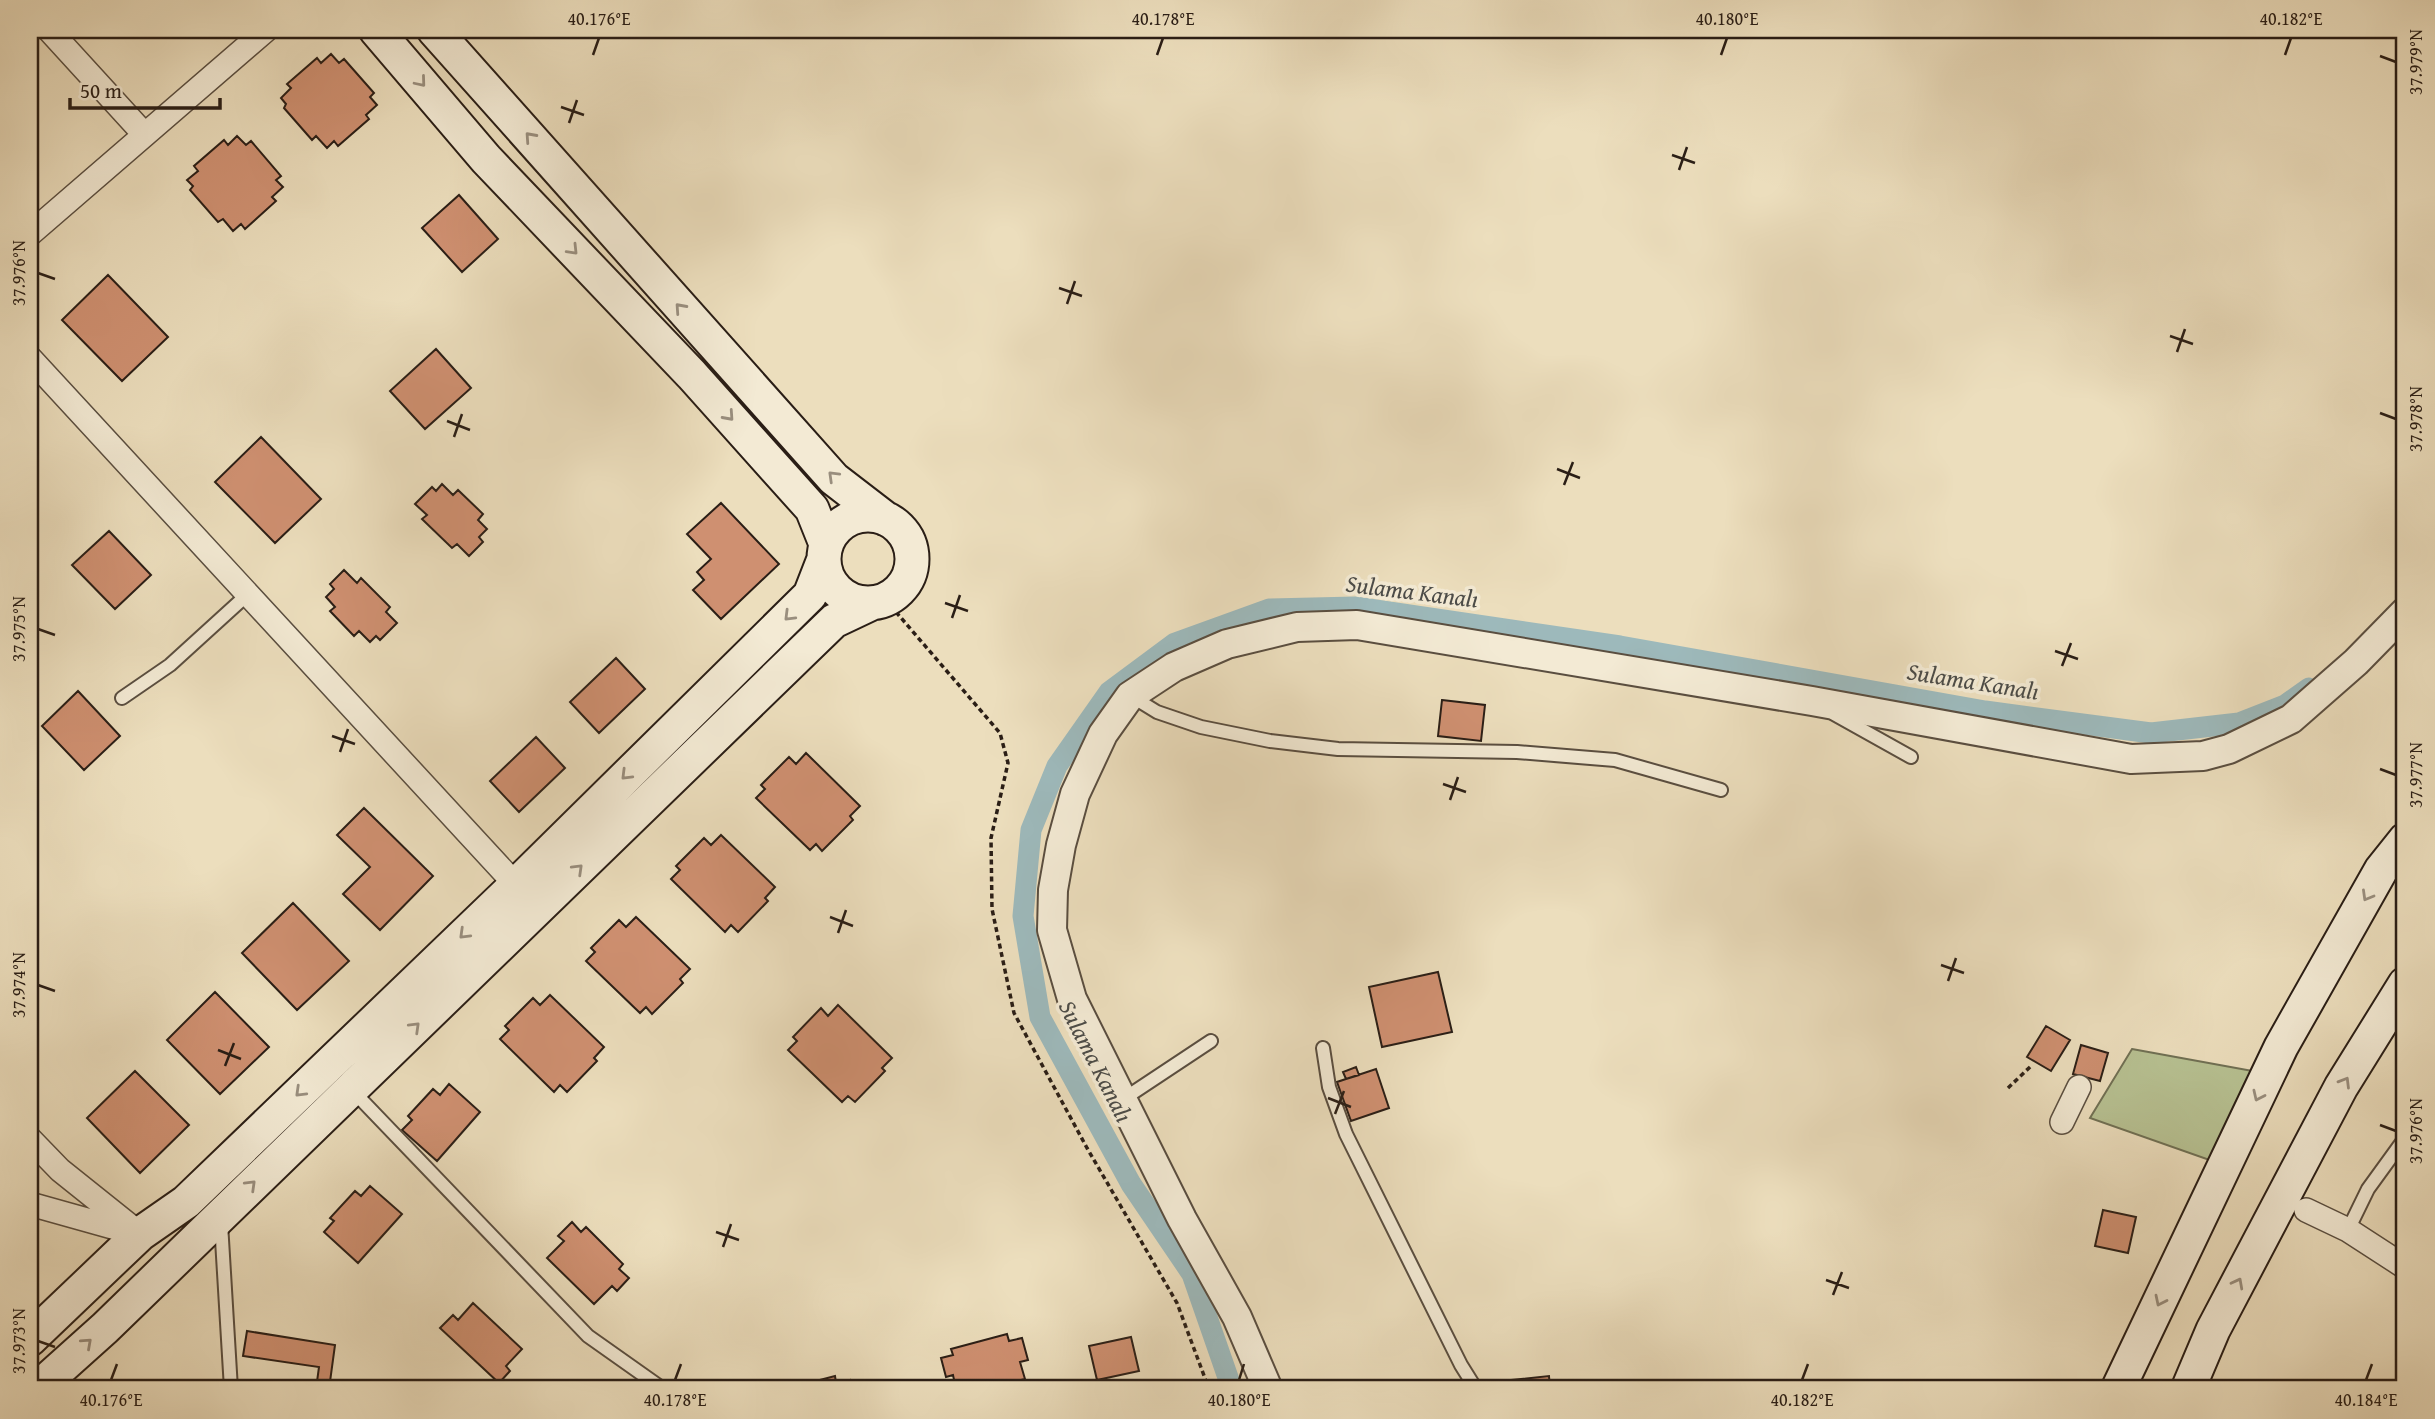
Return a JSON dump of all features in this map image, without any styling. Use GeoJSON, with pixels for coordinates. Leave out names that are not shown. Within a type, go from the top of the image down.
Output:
{"type":"FeatureCollection","features":[{"type":"Feature","properties":{"kind":"main road"},"geometry":{"type":"LineString","coordinates":[[376,30],[486,159],[692,375],[812,509],[830,580],[844,596],[858,602],[872,603]]}},
{"type":"Feature","properties":{"kind":"main road"},"geometry":{"type":"LineString","coordinates":[[37,1389],[105,1328],[834,621],[886,599],[898,591],[907,580],[912,567],[908,538],[898,527],[834,479],[435,30]]}},
{"type":"Feature","properties":{"kind":"main road"},"geometry":{"type":"LineString","coordinates":[[30,1339],[140,1234],[186,1202],[516,885],[810,595],[833,532],[844,522],[857,516],[872,515],[886,519]]}},
{"type":"Feature","properties":{"kind":"main road"},"geometry":{"type":"LineString","coordinates":[[2118,1389],[2281,1047],[2381,870],[2405,840]]}},
{"type":"Feature","properties":{"kind":"main road"},"geometry":{"type":"LineString","coordinates":[[2188,1389],[2213,1330],[2341,1087],[2405,984]]}},
{"type":"Feature","properties":{"kind":"street"},"geometry":{"type":"LineString","coordinates":[[49,30],[144,134]]}},
{"type":"Feature","properties":{"kind":"street"},"geometry":{"type":"LineString","coordinates":[[30,234],[265,30]]}},
{"type":"Feature","properties":{"kind":"street"},"geometry":{"type":"LineString","coordinates":[[30,358],[516,885]]}},
{"type":"Feature","properties":{"kind":"street"},"geometry":{"type":"LineString","coordinates":[[1268,1389],[1237,1317],[1182,1219],[1072,999],[1052,930],[1052,904],[1061,845],[1074,794],[1103,734],[1130,696],[1174,667],[1227,644],[1297,627],[1357,625],[1812,701],[2131,759],[2203,756],[2228,749],[2291,719],[2356,662],[2405,612]]}},
{"type":"Feature","properties":{"kind":"street"},"geometry":{"type":"LineString","coordinates":[[2062,1122],[2079,1087]]}},
{"type":"Feature","properties":{"kind":"street"},"geometry":{"type":"LineString","coordinates":[[30,1139],[60,1170],[140,1234]]}},
{"type":"Feature","properties":{"kind":"street"},"geometry":{"type":"LineString","coordinates":[[30,1204],[140,1234]]}},
{"type":"Feature","properties":{"kind":"street"},"geometry":{"type":"LineString","coordinates":[[2306,1210],[2348,1230],[2405,1267]]}},
{"type":"Feature","properties":{"kind":"lane"},"geometry":{"type":"LineString","coordinates":[[122,698],[170,665],[248,594]]}},
{"type":"Feature","properties":{"kind":"lane"},"geometry":{"type":"LineString","coordinates":[[1130,696],[1157,712],[1201,727],[1270,741],[1338,749],[1517,752],[1615,760],[1721,790]]}},
{"type":"Feature","properties":{"kind":"lane"},"geometry":{"type":"LineString","coordinates":[[1812,701],[1911,757]]}},
{"type":"Feature","properties":{"kind":"lane"},"geometry":{"type":"LineString","coordinates":[[1122,1101],[1211,1041]]}},
{"type":"Feature","properties":{"kind":"lane"},"geometry":{"type":"LineString","coordinates":[[1324,1048],[1329,1087],[1346,1134],[1476,1389]]}},
{"type":"Feature","properties":{"kind":"lane"},"geometry":{"type":"LineString","coordinates":[[351,1089],[588,1336],[663,1389]]}},
{"type":"Feature","properties":{"kind":"lane"},"geometry":{"type":"LineString","coordinates":[[2348,1230],[2368,1189],[2405,1138]]}},
{"type":"Feature","properties":{"kind":"lane"},"geometry":{"type":"LineString","coordinates":[[220,1216],[231,1389]]}},
{"type":"Feature","properties":{"kind":"path"},"geometry":{"type":"LineString","coordinates":[[2008,1088],[2031,1066]]}},
{"type":"Feature","properties":{"kind":"green space"},"geometry":{"type":"Polygon","coordinates":[[[2132,1049],[2258,1072],[2218,1163],[2090,1118],[2132,1049]]]}},
{"type":"Feature","properties":{"kind":"building"},"geometry":{"type":"Polygon","coordinates":[[[331,54],[339,63],[344,59],[374,93],[370,97],[377,105],[366,115],[369,119],[338,146],[334,141],[327,148],[316,136],[312,140],[284,108],[286,104],[281,98],[291,88],[287,84],[317,58],[321,63],[331,54]]]}},
{"type":"Feature","properties":{"kind":"building"},"geometry":{"type":"Polygon","coordinates":[[[237,136],[246,145],[251,141],[281,176],[276,180],[283,187],[272,197],[276,201],[245,229],[241,224],[233,231],[223,219],[218,222],[190,190],[193,186],[187,180],[198,171],[194,166],[224,140],[228,145],[237,136]]]}},
{"type":"Feature","properties":{"kind":"building"},"geometry":{"type":"Polygon","coordinates":[[[459,195],[498,239],[462,272],[422,228],[459,195]]]}},
{"type":"Feature","properties":{"kind":"building"},"geometry":{"type":"Polygon","coordinates":[[[108,275],[168,337],[122,381],[62,320],[108,275]]]}},
{"type":"Feature","properties":{"kind":"building"},"geometry":{"type":"Polygon","coordinates":[[[436,349],[471,388],[425,429],[390,391],[436,349]]]}},
{"type":"Feature","properties":{"kind":"building"},"geometry":{"type":"Polygon","coordinates":[[[261,437],[321,499],[275,543],[215,482],[261,437]]]}},
{"type":"Feature","properties":{"kind":"building"},"geometry":{"type":"Polygon","coordinates":[[[442,484],[453,495],[458,490],[483,514],[478,520],[487,529],[479,537],[483,542],[469,556],[457,544],[452,548],[422,519],[427,515],[415,504],[432,487],[436,491],[442,484]]]}},
{"type":"Feature","properties":{"kind":"building"},"geometry":{"type":"Polygon","coordinates":[[[721,503],[779,564],[721,619],[693,590],[704,580],[697,572],[711,559],[687,534],[721,503]]]}},
{"type":"Feature","properties":{"kind":"building"},"geometry":{"type":"Polygon","coordinates":[[[109,531],[151,575],[115,609],[72,565],[109,531]]]}},
{"type":"Feature","properties":{"kind":"building"},"geometry":{"type":"Polygon","coordinates":[[[344,570],[357,583],[361,578],[390,607],[386,612],[397,623],[380,640],[376,636],[370,642],[359,631],[354,636],[330,611],[335,607],[326,597],[334,589],[330,584],[344,570]]]}},
{"type":"Feature","properties":{"kind":"building"},"geometry":{"type":"Polygon","coordinates":[[[616,658],[645,689],[599,733],[570,702],[616,658]]]}},
{"type":"Feature","properties":{"kind":"building"},"geometry":{"type":"Polygon","coordinates":[[[78,691],[120,736],[84,770],[42,726],[78,691]]]}},
{"type":"Feature","properties":{"kind":"building"},"geometry":{"type":"Polygon","coordinates":[[[1442,700],[1485,705],[1481,741],[1438,736],[1442,700]]]}},
{"type":"Feature","properties":{"kind":"building"},"geometry":{"type":"Polygon","coordinates":[[[536,737],[565,768],[519,812],[490,781],[536,737]]]}},
{"type":"Feature","properties":{"kind":"building"},"geometry":{"type":"Polygon","coordinates":[[[806,753],[860,806],[850,816],[853,820],[822,851],[816,844],[810,850],[756,798],[765,789],[761,785],[789,757],[796,764],[806,753]]]}},
{"type":"Feature","properties":{"kind":"building"},"geometry":{"type":"Polygon","coordinates":[[[364,808],[433,876],[380,930],[343,894],[370,867],[337,835],[364,808]]]}},
{"type":"Feature","properties":{"kind":"building"},"geometry":{"type":"Polygon","coordinates":[[[721,835],[775,887],[765,898],[768,901],[738,932],[731,925],[725,932],[671,879],[680,870],[676,866],[704,838],[711,845],[721,835]]]}},
{"type":"Feature","properties":{"kind":"building"},"geometry":{"type":"Polygon","coordinates":[[[293,903],[349,961],[297,1010],[242,953],[293,903]]]}},
{"type":"Feature","properties":{"kind":"building"},"geometry":{"type":"Polygon","coordinates":[[[636,917],[690,969],[680,979],[683,983],[652,1014],[646,1007],[640,1013],[586,961],[595,952],[591,948],[619,920],[626,927],[636,917]]]}},
{"type":"Feature","properties":{"kind":"building"},"geometry":{"type":"Polygon","coordinates":[[[1438,972],[1452,1032],[1382,1047],[1369,987],[1438,972]]]}},
{"type":"Feature","properties":{"kind":"building"},"geometry":{"type":"Polygon","coordinates":[[[215,992],[269,1047],[220,1094],[167,1040],[215,992]]]}},
{"type":"Feature","properties":{"kind":"building"},"geometry":{"type":"Polygon","coordinates":[[[550,995],[604,1047],[594,1058],[597,1061],[567,1092],[560,1085],[554,1092],[500,1039],[509,1030],[505,1026],[533,998],[540,1005],[550,995]]]}},
{"type":"Feature","properties":{"kind":"building"},"geometry":{"type":"Polygon","coordinates":[[[838,1005],[892,1058],[882,1068],[885,1071],[855,1102],[848,1096],[842,1102],[788,1050],[797,1041],[793,1037],[821,1008],[828,1016],[838,1005]]]}},
{"type":"Feature","properties":{"kind":"building"},"geometry":{"type":"Polygon","coordinates":[[[2046,1026],[2070,1040],[2051,1071],[2027,1057],[2046,1026]]]}},
{"type":"Feature","properties":{"kind":"building"},"geometry":{"type":"Polygon","coordinates":[[[2081,1045],[2108,1053],[2100,1081],[2073,1074],[2081,1045]]]}},
{"type":"Feature","properties":{"kind":"building"},"geometry":{"type":"Polygon","coordinates":[[[1356,1067],[1359,1075],[1346,1079],[1343,1072],[1356,1067]]]}},
{"type":"Feature","properties":{"kind":"building"},"geometry":{"type":"Polygon","coordinates":[[[1376,1069],[1389,1108],[1351,1121],[1337,1082],[1376,1069]]]}},
{"type":"Feature","properties":{"kind":"building"},"geometry":{"type":"Polygon","coordinates":[[[135,1071],[189,1125],[140,1173],[87,1118],[135,1071]]]}},
{"type":"Feature","properties":{"kind":"building"},"geometry":{"type":"Polygon","coordinates":[[[449,1084],[480,1112],[437,1161],[402,1130],[412,1120],[408,1116],[433,1089],[440,1095],[449,1084]]]}},
{"type":"Feature","properties":{"kind":"building"},"geometry":{"type":"Polygon","coordinates":[[[370,1186],[402,1214],[358,1263],[324,1232],[334,1221],[330,1218],[355,1191],[361,1196],[370,1186]]]}},
{"type":"Feature","properties":{"kind":"building"},"geometry":{"type":"Polygon","coordinates":[[[2103,1210],[2136,1217],[2128,1253],[2095,1246],[2103,1210]]]}},
{"type":"Feature","properties":{"kind":"building"},"geometry":{"type":"Polygon","coordinates":[[[572,1222],[581,1232],[586,1227],[623,1264],[619,1269],[629,1278],[617,1291],[612,1286],[594,1304],[547,1258],[564,1241],[558,1236],[572,1222]]]}},
{"type":"Feature","properties":{"kind":"building"},"geometry":{"type":"Polygon","coordinates":[[[473,1303],[522,1349],[506,1366],[510,1371],[499,1383],[440,1328],[453,1315],[458,1320],[473,1303]]]}},
{"type":"Feature","properties":{"kind":"building"},"geometry":{"type":"Polygon","coordinates":[[[247,1331],[335,1345],[329,1389],[316,1389],[319,1367],[243,1356],[247,1331]]]}},
{"type":"Feature","properties":{"kind":"building"},"geometry":{"type":"Polygon","coordinates":[[[1007,1334],[1009,1341],[1022,1338],[1028,1360],[1020,1362],[1025,1379],[985,1389],[956,1389],[953,1375],[946,1377],[941,1358],[953,1355],[951,1349],[1007,1334]]]}},
{"type":"Feature","properties":{"kind":"building"},"geometry":{"type":"Polygon","coordinates":[[[1131,1337],[1139,1371],[1097,1380],[1089,1346],[1131,1337]]]}},
{"type":"Feature","properties":{"kind":"building"},"geometry":{"type":"Polygon","coordinates":[[[835,1376],[836,1383],[850,1380],[852,1389],[785,1389],[835,1376]]]}},
{"type":"Feature","properties":{"kind":"building"},"geometry":{"type":"Polygon","coordinates":[[[1549,1376],[1550,1389],[1513,1389],[1512,1380],[1549,1376]]]}},
{"type":"Feature","properties":{"kind":"waterway","name":"Sulama Kanalı"},"geometry":{"type":"LineString","coordinates":[[1232,1389],[1192,1274],[1131,1184],[1040,1017],[1023,916],[1031,830],[1057,766],[1109,692],[1175,643],[1269,609],[1355,607],[1620,646],[1985,711],[2151,733],[2239,723],[2285,705],[2309,688]]}}]}
